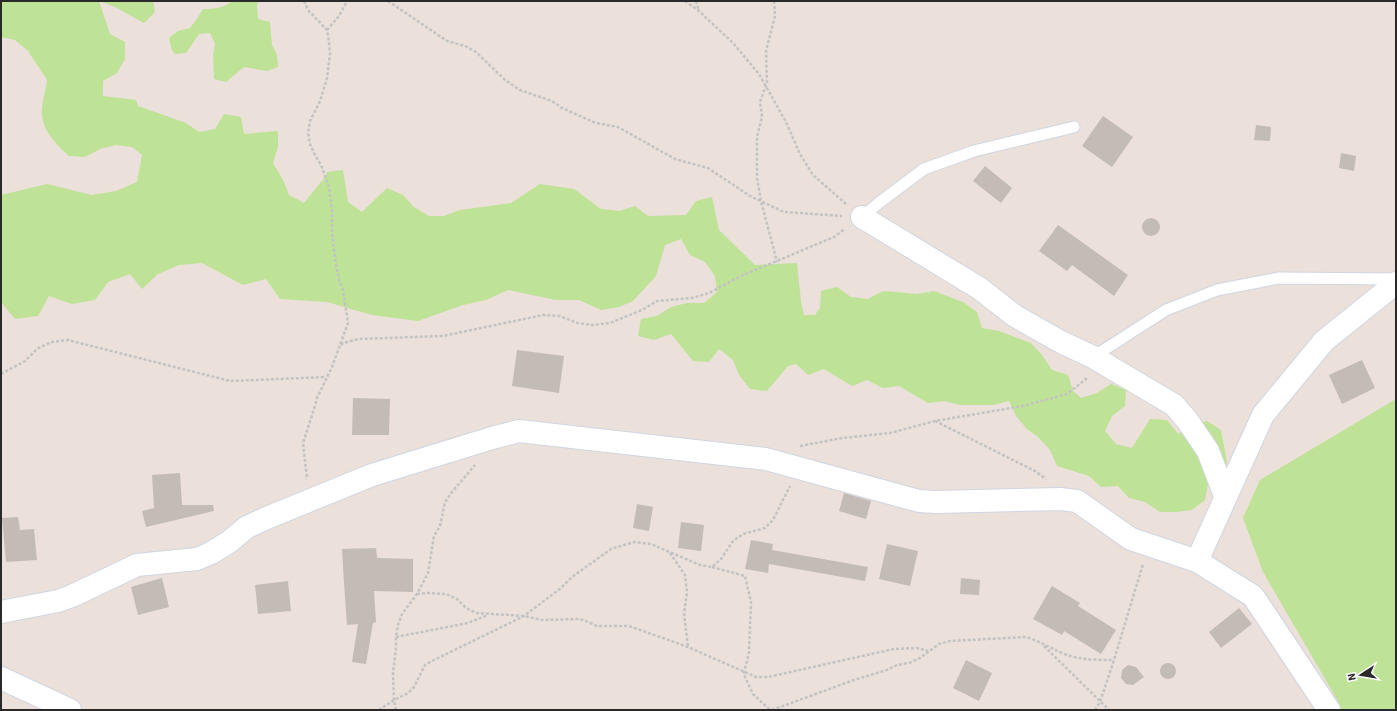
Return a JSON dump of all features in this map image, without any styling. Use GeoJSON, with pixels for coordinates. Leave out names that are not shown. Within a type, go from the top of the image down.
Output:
{"type":"FeatureCollection","features":[{"type":"Feature","properties":{"kind":"street"},"geometry":{"type":"LineString","coordinates":[[862,217],[979,288],[1015,316],[1061,342],[1093,356],[1174,405],[1187,420],[1208,451],[1225,496]]}},
{"type":"Feature","properties":{"kind":"street"},"geometry":{"type":"LineString","coordinates":[[1197,560],[1263,414],[1324,341],[1396,283]]}},
{"type":"Feature","properties":{"kind":"street"},"geometry":{"type":"LineString","coordinates":[[1,612],[58,601],[72,596],[137,565],[197,559],[211,553],[229,542],[247,527],[372,475],[519,431],[766,459],[919,501],[936,502],[1060,499],[1077,501],[1131,539],[1197,560],[1253,596],[1329,710]]}},
{"type":"Feature","properties":{"kind":"street"},"geometry":{"type":"LineString","coordinates":[[1,678],[70,710]]}},
{"type":"Feature","properties":{"kind":"lane"},"geometry":{"type":"LineString","coordinates":[[862,217],[924,170],[974,151],[1074,127]]}},
{"type":"Feature","properties":{"kind":"lane"},"geometry":{"type":"LineString","coordinates":[[1093,356],[1166,310],[1217,290],[1279,278],[1396,279]]}},
{"type":"Feature","properties":{"kind":"path"},"geometry":{"type":"LineString","coordinates":[[292,507],[293,496],[307,478],[302,443],[312,417],[317,398],[332,367],[348,323],[343,290],[339,280],[335,257],[329,187],[321,165],[314,155],[308,133],[310,122],[320,101],[327,78],[330,54],[329,42],[327,30],[308,10],[304,1]]}},
{"type":"Feature","properties":{"kind":"path"},"geometry":{"type":"LineString","coordinates":[[327,30],[347,1]]}},
{"type":"Feature","properties":{"kind":"path"},"geometry":{"type":"LineString","coordinates":[[388,1],[447,41],[466,46],[476,52],[504,80],[520,90],[552,101],[562,108],[596,123],[618,127],[675,158],[708,168],[750,196],[784,212],[862,217]]}},
{"type":"Feature","properties":{"kind":"path"},"geometry":{"type":"LineString","coordinates":[[685,1],[700,11],[733,43],[759,74],[786,122],[800,154],[813,175],[833,194],[862,217]]}},
{"type":"Feature","properties":{"kind":"path"},"geometry":{"type":"LineString","coordinates":[[696,1],[700,11]]}},
{"type":"Feature","properties":{"kind":"path"},"geometry":{"type":"LineString","coordinates":[[774,1],[775,16],[766,50],[767,82],[760,102],[761,122],[757,137],[757,178],[761,201],[777,262]]}},
{"type":"Feature","properties":{"kind":"path"},"geometry":{"type":"LineString","coordinates":[[340,345],[359,339],[443,336],[543,315],[560,316],[577,323],[594,326],[610,323],[642,310],[657,301],[692,298],[709,293],[741,276],[834,237],[862,217]]}},
{"type":"Feature","properties":{"kind":"path"},"geometry":{"type":"LineString","coordinates":[[1,374],[25,361],[37,349],[51,342],[68,340],[230,381],[326,377]]}},
{"type":"Feature","properties":{"kind":"path"},"geometry":{"type":"LineString","coordinates":[[794,447],[842,438],[890,433],[935,421],[1023,406],[1068,394],[1086,379],[1093,356]]}},
{"type":"Feature","properties":{"kind":"path"},"geometry":{"type":"LineString","coordinates":[[935,421],[1036,471],[1047,480]]}},
{"type":"Feature","properties":{"kind":"path"},"geometry":{"type":"LineString","coordinates":[[396,710],[393,673],[398,625],[402,614],[417,594],[428,574],[434,536],[440,526],[445,502],[478,462]]}},
{"type":"Feature","properties":{"kind":"path"},"geometry":{"type":"LineString","coordinates":[[712,566],[720,559],[733,541],[743,534],[765,528],[773,520],[798,468]]}},
{"type":"Feature","properties":{"kind":"path"},"geometry":{"type":"LineString","coordinates":[[379,710],[408,693],[414,687],[425,665],[524,616],[561,588],[572,576],[611,549],[635,542],[652,544],[700,565],[712,566],[745,576],[751,602],[749,653],[744,672],[753,694],[771,710],[898,665],[909,663],[920,658],[938,644],[950,641],[1026,637],[1037,640],[1067,655],[1093,660],[1114,660]]}},
{"type":"Feature","properties":{"kind":"path"},"geometry":{"type":"LineString","coordinates":[[1095,710],[1100,702],[1114,660],[1149,545]]}},
{"type":"Feature","properties":{"kind":"path"},"geometry":{"type":"LineString","coordinates":[[669,552],[685,575],[687,592],[684,613],[688,647]]}},
{"type":"Feature","properties":{"kind":"path"},"geometry":{"type":"LineString","coordinates":[[417,594],[446,594],[457,599],[466,608],[476,613],[524,616],[542,620],[578,619],[597,626],[629,626],[688,647],[756,677],[768,677],[894,649],[917,648],[928,651]]}},
{"type":"Feature","properties":{"kind":"path"},"geometry":{"type":"LineString","coordinates":[[396,637],[468,623],[490,614]]}},
{"type":"Feature","properties":{"kind":"path"},"geometry":{"type":"LineString","coordinates":[[1037,640],[1048,648],[1109,710]]}},
{"type":"Feature","properties":{"kind":"green space"},"geometry":{"type":"Polygon","coordinates":[[[1,1],[99,1],[110,34],[125,42],[125,59],[117,73],[103,81],[103,96],[136,100],[138,106],[186,123],[199,132],[215,129],[224,114],[241,117],[244,134],[278,131],[278,147],[273,163],[283,180],[289,195],[304,203],[326,176],[327,172],[343,170],[348,202],[362,212],[387,188],[403,195],[414,207],[429,216],[444,216],[460,210],[511,203],[540,184],[574,189],[601,209],[619,211],[635,206],[648,216],[686,215],[696,201],[712,197],[719,230],[755,265],[797,263],[801,302],[804,315],[815,315],[820,308],[821,291],[837,287],[851,297],[868,299],[883,291],[917,294],[934,291],[963,302],[977,312],[982,328],[999,331],[1031,343],[1042,355],[1052,370],[1068,375],[1073,391],[1081,398],[1097,393],[1111,384],[1126,390],[1125,406],[1112,416],[1105,431],[1116,444],[1132,448],[1150,419],[1167,420],[1178,434],[1192,425],[1207,421],[1221,430],[1227,462],[1223,477],[1208,484],[1205,500],[1192,510],[1160,512],[1145,502],[1129,498],[1118,486],[1101,487],[1089,476],[1057,466],[1050,450],[1038,437],[1027,429],[1016,416],[1009,401],[993,405],[960,405],[944,401],[928,403],[899,386],[883,388],[867,380],[852,386],[824,369],[808,375],[796,364],[788,366],[767,391],[750,389],[739,375],[733,360],[719,349],[709,362],[693,361],[671,334],[654,340],[638,336],[641,319],[657,316],[671,307],[687,303],[704,303],[717,292],[715,276],[705,262],[690,255],[681,239],[665,245],[656,276],[633,301],[619,307],[601,310],[579,300],[556,300],[508,290],[486,300],[463,305],[418,321],[372,315],[327,302],[280,299],[266,279],[243,285],[202,263],[179,265],[158,274],[142,289],[130,274],[108,282],[95,300],[72,304],[49,296],[38,316],[15,319],[1,302],[1,195],[47,184],[92,195],[116,191],[137,182],[142,155],[132,147],[116,145],[100,149],[85,157],[69,156],[56,143],[45,127],[42,115],[47,80],[28,51],[15,40],[1,37],[1,1]]]}},
{"type":"Feature","properties":{"kind":"green space"},"geometry":{"type":"Polygon","coordinates":[[[99,1],[153,1],[155,12],[144,23],[115,7],[99,1]]]}},
{"type":"Feature","properties":{"kind":"green space"},"geometry":{"type":"Polygon","coordinates":[[[233,1],[258,1],[258,19],[270,22],[272,45],[277,55],[278,67],[267,71],[244,67],[226,82],[214,79],[213,56],[215,44],[210,33],[199,34],[186,53],[175,54],[172,50],[169,38],[178,31],[190,28],[203,9],[219,8],[233,1]]]}},
{"type":"Feature","properties":{"kind":"green space"},"geometry":{"type":"Polygon","coordinates":[[[1396,399],[1396,710],[1342,710],[1263,572],[1243,518],[1260,480],[1396,399]]]}},
{"type":"Feature","properties":{"kind":"building"},"geometry":{"type":"Polygon","coordinates":[[[1103,116],[1133,137],[1112,167],[1082,146],[1103,116]]]}},
{"type":"Feature","properties":{"kind":"building"},"geometry":{"type":"Polygon","coordinates":[[[1256,125],[1271,127],[1270,141],[1254,140],[1256,125]]]}},
{"type":"Feature","properties":{"kind":"building"},"geometry":{"type":"Polygon","coordinates":[[[1341,153],[1356,156],[1354,171],[1339,168],[1341,153]]]}},
{"type":"Feature","properties":{"kind":"building"},"geometry":{"type":"Polygon","coordinates":[[[985,166],[1012,188],[1001,203],[973,181],[985,166]]]}},
{"type":"Feature","properties":{"kind":"building"},"geometry":{"type":"Polygon","coordinates":[[[1151,218],[1155,219],[1159,223],[1159,231],[1155,235],[1151,236],[1147,235],[1143,231],[1142,227],[1143,223],[1147,219],[1151,218]]]}},
{"type":"Feature","properties":{"kind":"building"},"geometry":{"type":"Polygon","coordinates":[[[1058,225],[1128,275],[1114,296],[1072,265],[1067,271],[1039,251],[1058,225]]]}},
{"type":"Feature","properties":{"kind":"building"},"geometry":{"type":"Polygon","coordinates":[[[517,350],[564,356],[559,393],[512,386],[517,350]]]}},
{"type":"Feature","properties":{"kind":"building"},"geometry":{"type":"Polygon","coordinates":[[[1362,360],[1375,388],[1342,404],[1329,375],[1362,360]]]}},
{"type":"Feature","properties":{"kind":"building"},"geometry":{"type":"Polygon","coordinates":[[[353,398],[390,399],[389,435],[352,435],[353,398]]]}},
{"type":"Feature","properties":{"kind":"building"},"geometry":{"type":"Polygon","coordinates":[[[180,473],[182,505],[213,505],[214,511],[146,527],[142,511],[154,508],[152,475],[180,473]]]}},
{"type":"Feature","properties":{"kind":"building"},"geometry":{"type":"Polygon","coordinates":[[[844,493],[871,501],[866,519],[839,511],[844,493]]]}},
{"type":"Feature","properties":{"kind":"building"},"geometry":{"type":"Polygon","coordinates":[[[637,504],[653,507],[649,531],[633,528],[637,504]]]}},
{"type":"Feature","properties":{"kind":"building"},"geometry":{"type":"Polygon","coordinates":[[[18,517],[20,530],[34,529],[37,560],[6,562],[2,518],[18,517]]]}},
{"type":"Feature","properties":{"kind":"building"},"geometry":{"type":"Polygon","coordinates":[[[681,522],[704,525],[701,551],[678,548],[681,522]]]}},
{"type":"Feature","properties":{"kind":"building"},"geometry":{"type":"Polygon","coordinates":[[[751,540],[773,544],[772,550],[868,567],[865,581],[769,564],[768,573],[745,569],[751,540]]]}},
{"type":"Feature","properties":{"kind":"building"},"geometry":{"type":"Polygon","coordinates":[[[887,544],[918,551],[910,586],[879,579],[887,544]]]}},
{"type":"Feature","properties":{"kind":"building"},"geometry":{"type":"Polygon","coordinates":[[[376,548],[377,558],[413,559],[413,592],[374,591],[376,622],[373,623],[366,664],[352,662],[358,624],[347,625],[342,549],[376,548]]]}},
{"type":"Feature","properties":{"kind":"building"},"geometry":{"type":"Polygon","coordinates":[[[162,578],[169,607],[138,615],[131,587],[162,578]]]}},
{"type":"Feature","properties":{"kind":"building"},"geometry":{"type":"Polygon","coordinates":[[[961,578],[980,580],[979,595],[960,594],[961,578]]]}},
{"type":"Feature","properties":{"kind":"building"},"geometry":{"type":"Polygon","coordinates":[[[288,581],[291,611],[258,614],[255,585],[288,581]]]}},
{"type":"Feature","properties":{"kind":"building"},"geometry":{"type":"Polygon","coordinates":[[[1052,586],[1080,603],[1078,606],[1116,630],[1101,654],[1064,631],[1062,635],[1033,619],[1052,586]]]}},
{"type":"Feature","properties":{"kind":"building"},"geometry":{"type":"Polygon","coordinates":[[[1239,608],[1252,624],[1221,648],[1209,632],[1239,608]]]}},
{"type":"Feature","properties":{"kind":"building"},"geometry":{"type":"Polygon","coordinates":[[[966,660],[992,673],[979,701],[953,688],[966,660]]]}},
{"type":"Feature","properties":{"kind":"building"},"geometry":{"type":"Polygon","coordinates":[[[1165,663],[1171,663],[1176,668],[1174,677],[1171,679],[1165,679],[1160,674],[1160,668],[1165,663]]]}},
{"type":"Feature","properties":{"kind":"building"},"geometry":{"type":"Polygon","coordinates":[[[1128,665],[1136,667],[1144,677],[1133,685],[1126,684],[1121,678],[1122,670],[1128,665]]]}}]}
